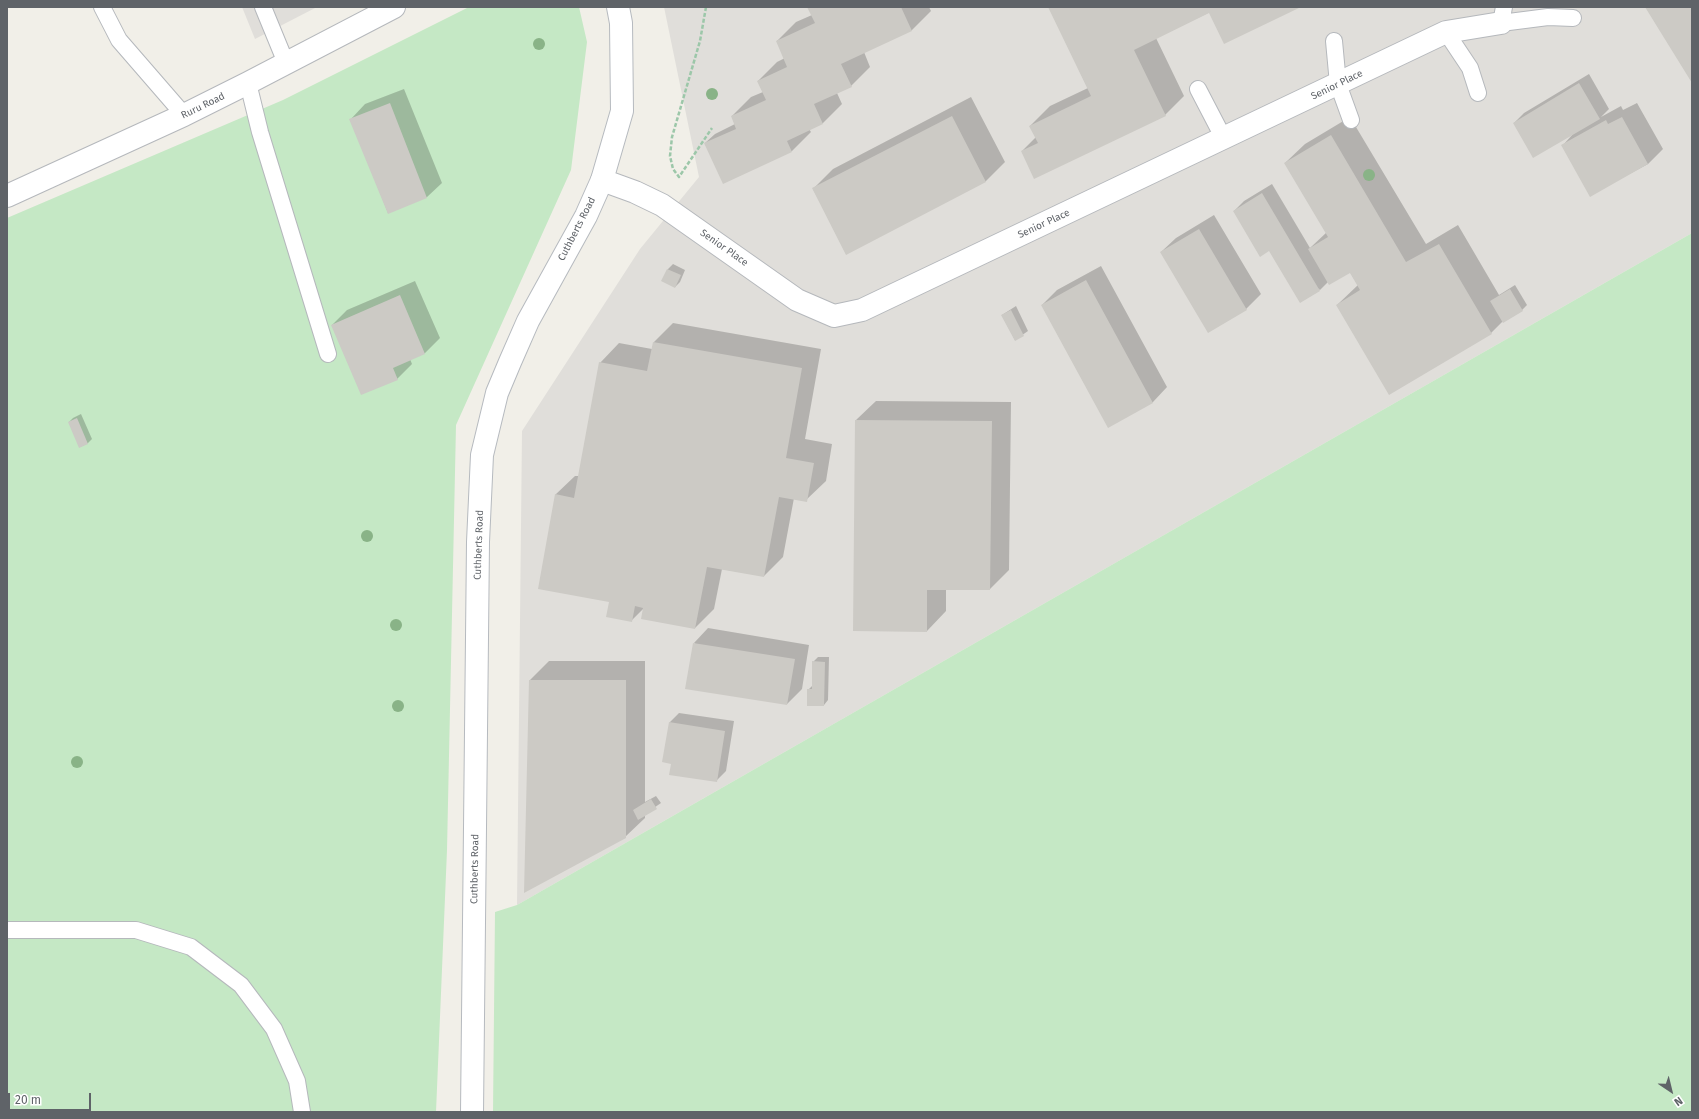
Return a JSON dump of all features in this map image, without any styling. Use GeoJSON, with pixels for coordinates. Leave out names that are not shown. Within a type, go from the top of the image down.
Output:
{"type":"FeatureCollection","features":[{"type":"Feature","properties":{"kind":"street","name":"Ruru Road"},"geometry":{"type":"LineString","coordinates":[[7,196],[184,115],[394,7]]}},
{"type":"Feature","properties":{"kind":"street","name":"Cuthberts Road"},"geometry":{"type":"LineString","coordinates":[[472,1112],[478,542],[482,455],[498,393],[510,362],[528,321],[586,216],[602,180],[622,111],[621,23],[618,7]]}},
{"type":"Feature","properties":{"kind":"street","name":"Senior Place"},"geometry":{"type":"LineString","coordinates":[[602,180],[635,192],[662,205],[798,300],[834,316],[862,310],[1446,32],[1502,15]]}},
{"type":"Feature","properties":{"kind":"lane"},"geometry":{"type":"LineString","coordinates":[[102,7],[119,40],[184,115]]}},
{"type":"Feature","properties":{"kind":"lane"},"geometry":{"type":"LineString","coordinates":[[263,7],[286,63]]}},
{"type":"Feature","properties":{"kind":"lane"},"geometry":{"type":"LineString","coordinates":[[1502,15],[1573,18]]}},
{"type":"Feature","properties":{"kind":"lane"},"geometry":{"type":"LineString","coordinates":[[1446,32],[1470,68],[1478,93]]}},
{"type":"Feature","properties":{"kind":"lane"},"geometry":{"type":"LineString","coordinates":[[1334,41],[1338,84],[1351,120]]}},
{"type":"Feature","properties":{"kind":"lane"},"geometry":{"type":"LineString","coordinates":[[248,83],[260,132],[328,354]]}},
{"type":"Feature","properties":{"kind":"lane"},"geometry":{"type":"LineString","coordinates":[[1198,89],[1224,139]]}},
{"type":"Feature","properties":{"kind":"lane"},"geometry":{"type":"LineString","coordinates":[[7,930],[136,930],[191,947],[241,985],[274,1029],[297,1081],[302,1112]]}},
{"type":"Feature","properties":{"kind":"path"},"geometry":{"type":"LineString","coordinates":[[706,7],[700,41],[672,137],[670,156],[673,169],[679,177],[712,128]]}},
{"type":"Feature","properties":{"kind":"shaded area"},"geometry":{"type":"Polygon","coordinates":[[[242,7],[317,7],[255,39],[242,7]]]}},
{"type":"Feature","properties":{"kind":"shaded area"},"geometry":{"type":"Polygon","coordinates":[[[664,7],[1692,7],[1692,233],[517,905],[522,431],[640,249],[699,177],[664,7]]]}},
{"type":"Feature","properties":{"kind":"green space"},"geometry":{"type":"Polygon","coordinates":[[[469,7],[579,7],[587,42],[571,170],[456,425],[447,850],[436,1112],[7,1112],[7,218],[283,100],[469,7]]]}},
{"type":"Feature","properties":{"kind":"green space"},"geometry":{"type":"Polygon","coordinates":[[[1692,233],[1692,1112],[493,1112],[495,912],[517,905],[1692,233]]]}},
{"type":"Feature","properties":{"kind":"building"},"geometry":{"type":"Polygon","coordinates":[[[807,7],[901,7],[912,31],[841,64],[852,87],[814,104],[823,124],[787,141],[792,152],[723,184],[704,143],[736,129],[731,116],[766,100],[757,81],[787,67],[776,41],[815,23],[807,7]]]}},
{"type":"Feature","properties":{"kind":"building"},"geometry":{"type":"Polygon","coordinates":[[[1048,7],[1301,7],[1224,44],[1209,13],[1134,50],[1166,116],[1034,179],[1021,151],[1038,143],[1029,126],[1091,96],[1048,7]]]}},
{"type":"Feature","properties":{"kind":"building"},"geometry":{"type":"Polygon","coordinates":[[[1645,7],[1692,7],[1692,83],[1645,7]]]}},
{"type":"Feature","properties":{"kind":"building"},"geometry":{"type":"Polygon","coordinates":[[[1579,83],[1600,119],[1533,158],[1513,123],[1579,83]]]}},
{"type":"Feature","properties":{"kind":"building"},"geometry":{"type":"Polygon","coordinates":[[[390,103],[427,198],[388,214],[349,119],[390,103]]]}},
{"type":"Feature","properties":{"kind":"building"},"geometry":{"type":"Polygon","coordinates":[[[952,116],[986,182],[846,255],[812,188],[952,116]]]}},
{"type":"Feature","properties":{"kind":"building"},"geometry":{"type":"Polygon","coordinates":[[[1622,117],[1648,164],[1590,197],[1561,145],[1606,120],[1608,124],[1622,117]]]}},
{"type":"Feature","properties":{"kind":"building"},"geometry":{"type":"Polygon","coordinates":[[[1331,135],[1406,262],[1439,244],[1492,334],[1389,395],[1336,305],[1360,290],[1350,273],[1329,285],[1308,249],[1328,237],[1284,163],[1331,135]]]}},
{"type":"Feature","properties":{"kind":"building"},"geometry":{"type":"Polygon","coordinates":[[[1262,193],[1320,291],[1300,303],[1269,251],[1260,257],[1233,211],[1262,193]]]}},
{"type":"Feature","properties":{"kind":"building"},"geometry":{"type":"Polygon","coordinates":[[[1199,229],[1247,310],[1208,333],[1160,252],[1199,229]]]}},
{"type":"Feature","properties":{"kind":"building"},"geometry":{"type":"Polygon","coordinates":[[[667,269],[681,275],[675,288],[661,281],[667,269]]]}},
{"type":"Feature","properties":{"kind":"building"},"geometry":{"type":"Polygon","coordinates":[[[1086,280],[1153,403],[1108,428],[1041,305],[1086,280]]]}},
{"type":"Feature","properties":{"kind":"building"},"geometry":{"type":"Polygon","coordinates":[[[1510,289],[1523,311],[1503,323],[1490,301],[1510,289]]]}},
{"type":"Feature","properties":{"kind":"building"},"geometry":{"type":"Polygon","coordinates":[[[400,295],[425,354],[393,368],[398,380],[361,395],[331,325],[400,295]]]}},
{"type":"Feature","properties":{"kind":"building"},"geometry":{"type":"Polygon","coordinates":[[[1011,310],[1024,336],[1015,341],[1001,315],[1011,310]]]}},
{"type":"Feature","properties":{"kind":"building"},"geometry":{"type":"Polygon","coordinates":[[[653,342],[802,368],[786,458],[814,463],[807,502],[779,497],[764,577],[707,567],[695,629],[641,619],[643,608],[635,606],[632,622],[606,617],[609,602],[538,589],[555,494],[574,498],[599,362],[647,371],[653,342]]]}},
{"type":"Feature","properties":{"kind":"building"},"geometry":{"type":"Polygon","coordinates":[[[77,418],[88,444],[79,448],[68,422],[77,418]]]}},
{"type":"Feature","properties":{"kind":"building"},"geometry":{"type":"Polygon","coordinates":[[[855,420],[992,421],[990,590],[927,590],[927,632],[853,631],[855,420]]]}},
{"type":"Feature","properties":{"kind":"building"},"geometry":{"type":"Polygon","coordinates":[[[693,643],[795,659],[787,705],[685,689],[693,643]]]}},
{"type":"Feature","properties":{"kind":"building"},"geometry":{"type":"Polygon","coordinates":[[[812,661],[825,662],[824,706],[807,706],[807,689],[812,689],[812,661]]]}},
{"type":"Feature","properties":{"kind":"building"},"geometry":{"type":"Polygon","coordinates":[[[529,680],[626,680],[626,838],[524,893],[529,680]]]}},
{"type":"Feature","properties":{"kind":"building"},"geometry":{"type":"Polygon","coordinates":[[[669,722],[725,731],[717,782],[669,775],[671,764],[662,762],[669,722]]]}},
{"type":"Feature","properties":{"kind":"building"},"geometry":{"type":"Polygon","coordinates":[[[651,799],[657,809],[638,820],[633,810],[651,799]]]}}]}
